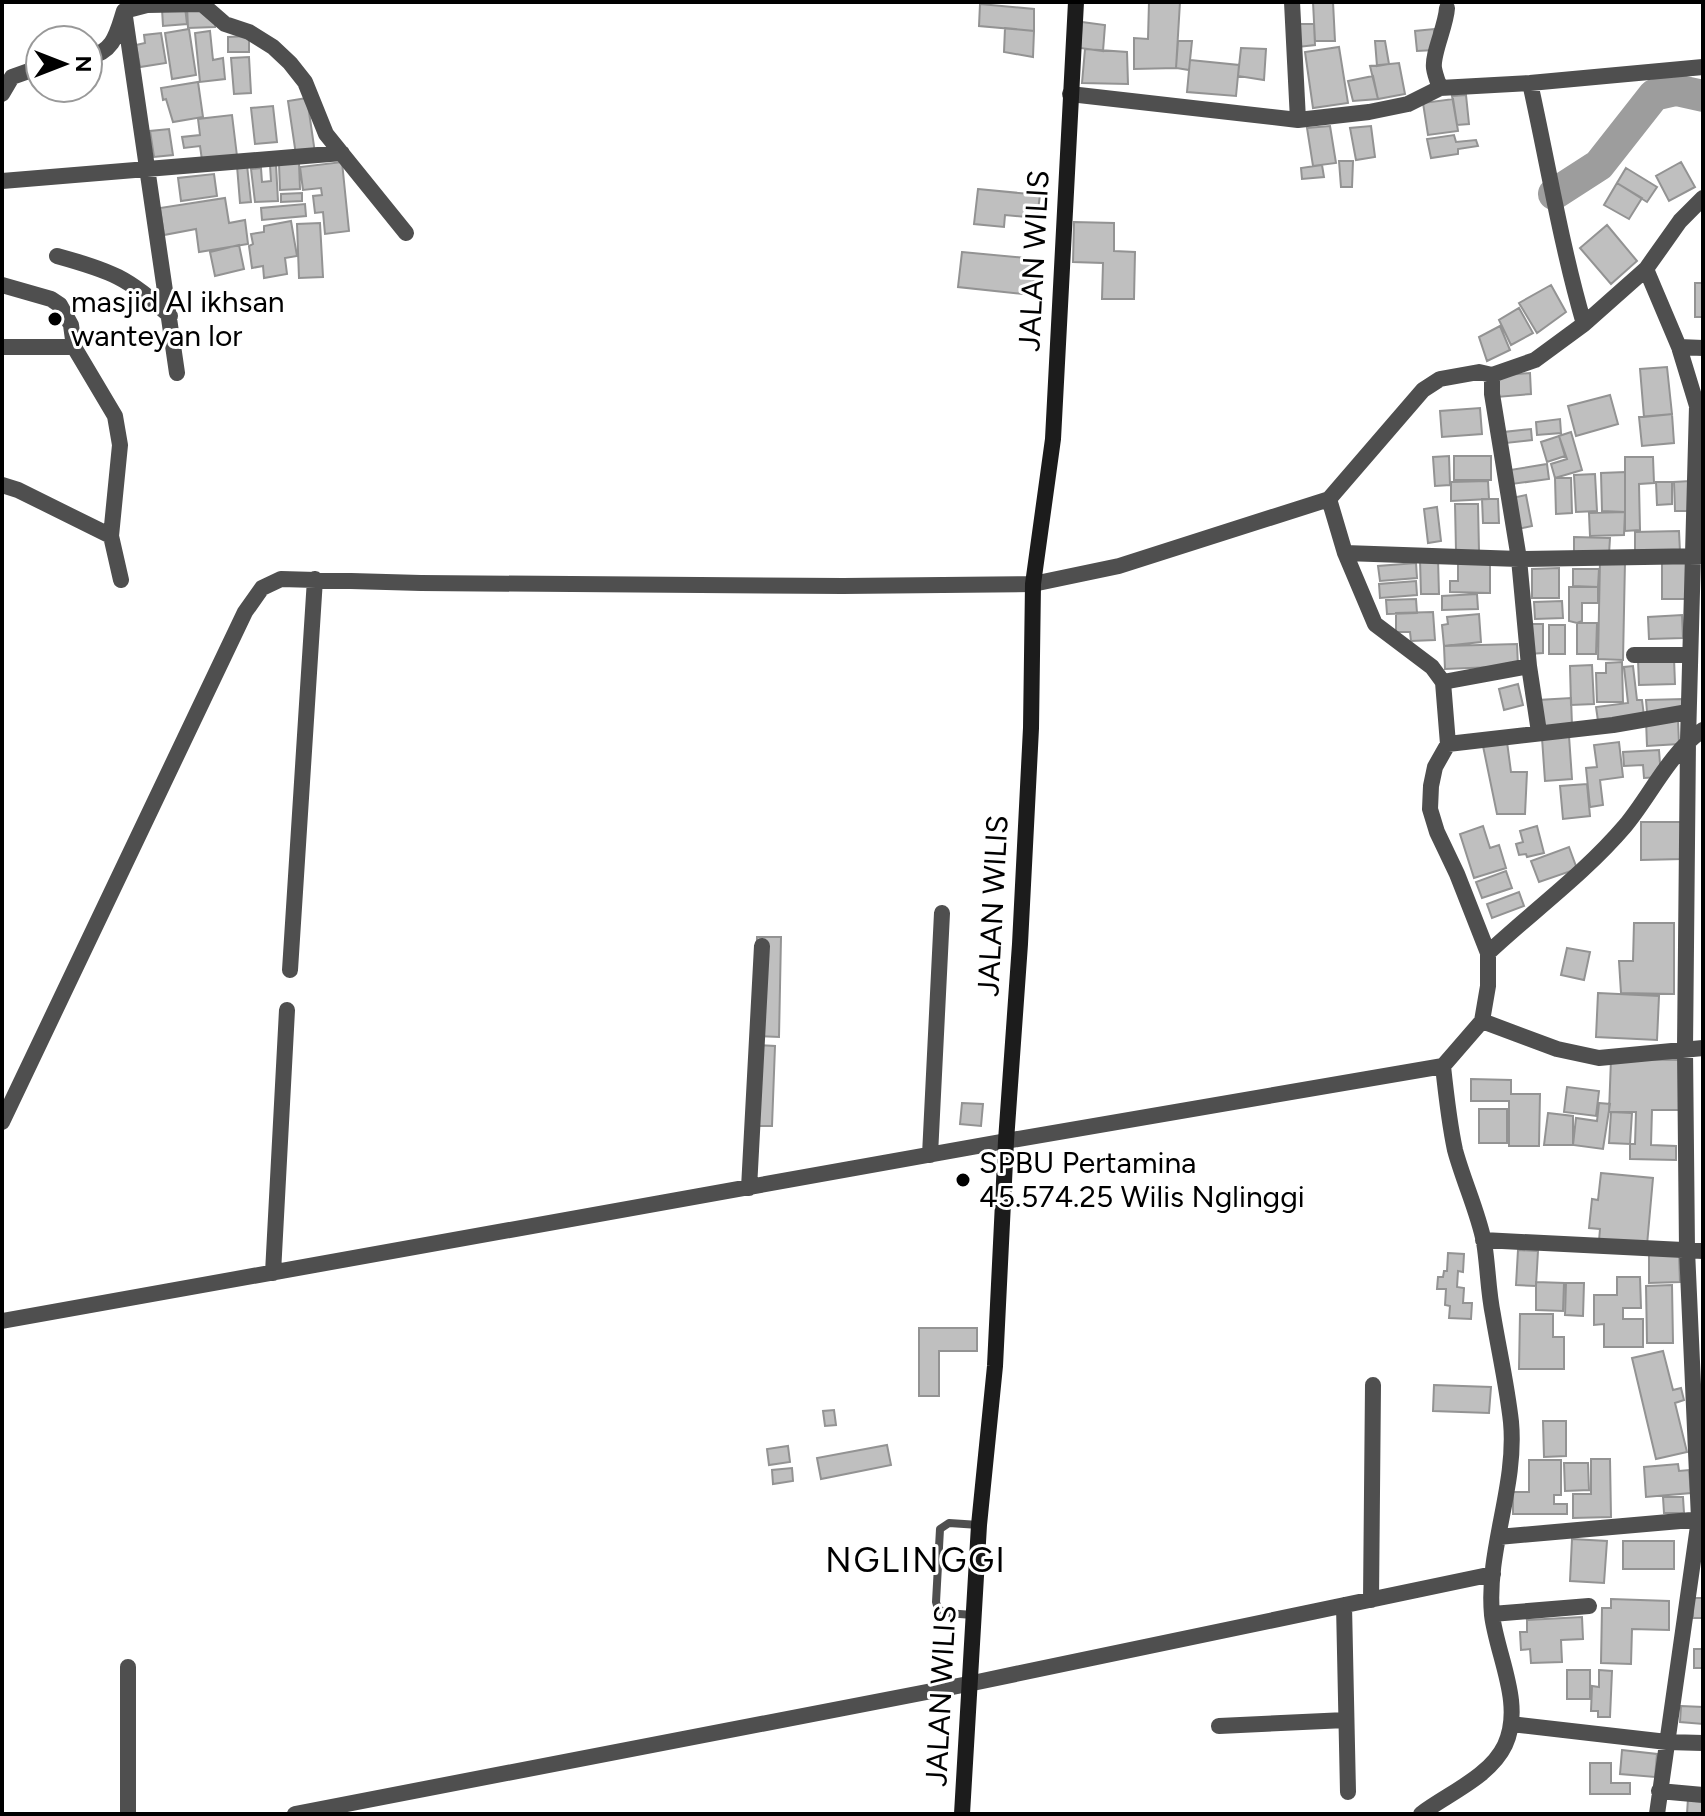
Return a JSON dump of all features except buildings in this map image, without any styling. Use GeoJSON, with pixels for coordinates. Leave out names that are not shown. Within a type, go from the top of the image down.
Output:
{"type":"FeatureCollection","features":[{"type":"Feature","properties":{"kind":"main road","name":"JALAN WILIS"},"geometry":{"type":"LineString","coordinates":[[962,1814],[979,1525],[995,1366],[1020,944],[1031,728],[1033,584],[1053,439],[1076,2]]}},
{"type":"Feature","properties":{"kind":"street"},"geometry":{"type":"LineString","coordinates":[[1292,2],[1298,120]]}},
{"type":"Feature","properties":{"kind":"street"},"geometry":{"type":"LineString","coordinates":[[124,11],[147,5],[202,4],[225,24],[249,32],[273,47],[305,82],[326,134],[406,233]]}},
{"type":"Feature","properties":{"kind":"street"},"geometry":{"type":"LineString","coordinates":[[1440,88],[1433,67],[1446,25],[1447,8]]}},
{"type":"Feature","properties":{"kind":"street"},"geometry":{"type":"LineString","coordinates":[[104,52],[113,44],[124,11]]}},
{"type":"Feature","properties":{"kind":"street"},"geometry":{"type":"LineString","coordinates":[[124,11],[177,373]]}},
{"type":"Feature","properties":{"kind":"street"},"geometry":{"type":"LineString","coordinates":[[1070,94],[1298,120],[1408,104],[1440,88],[1703,67]]}},
{"type":"Feature","properties":{"kind":"street"},"geometry":{"type":"LineString","coordinates":[[2,94],[12,77],[24,73]]}},
{"type":"Feature","properties":{"kind":"street"},"geometry":{"type":"LineString","coordinates":[[1530,83],[1566,263],[1584,324]]}},
{"type":"Feature","properties":{"kind":"street"},"geometry":{"type":"LineString","coordinates":[[2,181],[342,153]]}},
{"type":"Feature","properties":{"kind":"street"},"geometry":{"type":"LineString","coordinates":[[2,1122],[245,612],[262,588],[281,579],[843,586],[1033,584],[1119,566],[1329,499],[1432,383],[1461,374],[1479,372],[1492,375],[1535,360],[1584,324],[1646,269],[1680,221],[1703,198]]}},
{"type":"Feature","properties":{"kind":"street"},"geometry":{"type":"LineString","coordinates":[[57,256],[108,270],[130,281],[170,316]]}},
{"type":"Feature","properties":{"kind":"street"},"geometry":{"type":"LineString","coordinates":[[1646,269],[1679,347],[1697,406],[1699,556],[1688,712],[1695,824],[1685,1049],[1695,1250],[1701,1519],[1657,1814]]}},
{"type":"Feature","properties":{"kind":"street"},"geometry":{"type":"LineString","coordinates":[[2,285],[51,299],[60,305],[71,325],[74,347],[115,416],[119,430],[111,536],[121,580]]}},
{"type":"Feature","properties":{"kind":"street"},"geometry":{"type":"LineString","coordinates":[[2,347],[74,347]]}},
{"type":"Feature","properties":{"kind":"street"},"geometry":{"type":"LineString","coordinates":[[1679,347],[1703,348]]}},
{"type":"Feature","properties":{"kind":"street"},"geometry":{"type":"LineString","coordinates":[[1492,375],[1492,394],[1519,559],[1539,732]]}},
{"type":"Feature","properties":{"kind":"street"},"geometry":{"type":"LineString","coordinates":[[2,485],[111,536]]}},
{"type":"Feature","properties":{"kind":"street"},"geometry":{"type":"LineString","coordinates":[[2,1321],[1443,1066],[1482,1021],[1488,986],[1488,953],[1430,809],[1435,767],[1448,744],[1443,682],[1432,667],[1375,624],[1345,553],[1329,499]]}},
{"type":"Feature","properties":{"kind":"street"},"geometry":{"type":"LineString","coordinates":[[1345,553],[1519,559],[1699,556]]}},
{"type":"Feature","properties":{"kind":"street"},"geometry":{"type":"LineString","coordinates":[[290,970],[315,579]]}},
{"type":"Feature","properties":{"kind":"street"},"geometry":{"type":"LineString","coordinates":[[1634,655],[1690,655]]}},
{"type":"Feature","properties":{"kind":"street"},"geometry":{"type":"LineString","coordinates":[[1443,682],[1529,666]]}},
{"type":"Feature","properties":{"kind":"street"},"geometry":{"type":"LineString","coordinates":[[1448,744],[1613,725],[1688,712]]}},
{"type":"Feature","properties":{"kind":"street"},"geometry":{"type":"LineString","coordinates":[[1488,953],[1578,876],[1626,825],[1688,740],[1703,730]]}},
{"type":"Feature","properties":{"kind":"street"},"geometry":{"type":"LineString","coordinates":[[930,1155],[942,913]]}},
{"type":"Feature","properties":{"kind":"street"},"geometry":{"type":"LineString","coordinates":[[749,1188],[762,946]]}},
{"type":"Feature","properties":{"kind":"street"},"geometry":{"type":"LineString","coordinates":[[273,1273],[287,1010]]}},
{"type":"Feature","properties":{"kind":"street"},"geometry":{"type":"LineString","coordinates":[[1482,1021],[1557,1049],[1599,1058],[1703,1048]]}},
{"type":"Feature","properties":{"kind":"street"},"geometry":{"type":"LineString","coordinates":[[1421,1814],[1479,1774],[1499,1755],[1511,1724],[1511,1700],[1492,1614],[1493,1574],[1511,1471],[1511,1427],[1483,1240],[1455,1147],[1443,1066]]}},
{"type":"Feature","properties":{"kind":"street"},"geometry":{"type":"LineString","coordinates":[[1483,1240],[1695,1250]]}},
{"type":"Feature","properties":{"kind":"street"},"geometry":{"type":"LineString","coordinates":[[1371,1600],[1373,1385]]}},
{"type":"Feature","properties":{"kind":"street"},"geometry":{"type":"LineString","coordinates":[[1498,1537],[1701,1519]]}},
{"type":"Feature","properties":{"kind":"street"},"geometry":{"type":"LineString","coordinates":[[295,1814],[968,1684],[1493,1574]]}},
{"type":"Feature","properties":{"kind":"street"},"geometry":{"type":"LineString","coordinates":[[1344,1605],[1348,1792]]}},
{"type":"Feature","properties":{"kind":"street"},"geometry":{"type":"LineString","coordinates":[[1492,1614],[1589,1606]]}},
{"type":"Feature","properties":{"kind":"street"},"geometry":{"type":"LineString","coordinates":[[128,1667],[128,1814]]}},
{"type":"Feature","properties":{"kind":"street"},"geometry":{"type":"LineString","coordinates":[[1219,1726],[1346,1720]]}},
{"type":"Feature","properties":{"kind":"street"},"geometry":{"type":"LineString","coordinates":[[1511,1724],[1667,1742],[1703,1743]]}},
{"type":"Feature","properties":{"kind":"street"},"geometry":{"type":"LineString","coordinates":[[1659,1791],[1703,1795]]}},
{"type":"Feature","properties":{"kind":"lane"},"geometry":{"type":"LineString","coordinates":[[973,1615],[946,1613],[938,1609],[938,1550],[940,1529],[949,1523],[979,1525]]}},
{"type":"Feature","properties":{"kind":"waterway"},"geometry":{"type":"LineString","coordinates":[[1554,194],[1599,165],[1654,95],[1676,90],[1703,96]]}},
{"type":"Feature","properties":{"kind":"place","name":"masjid Al ikhsan wanteyan lor"},"geometry":{"type":"Point","coordinates":[55,319]}},
{"type":"Feature","properties":{"kind":"place","name":"SPBU Pertamina 45.574.25 Wilis Nglinggi"},"geometry":{"type":"Point","coordinates":[963,1180]}},
{"type":"Feature","properties":{"kind":"district","name":"NGLINGGI"},"geometry":{"type":"Point","coordinates":[916,1560]}}]}
